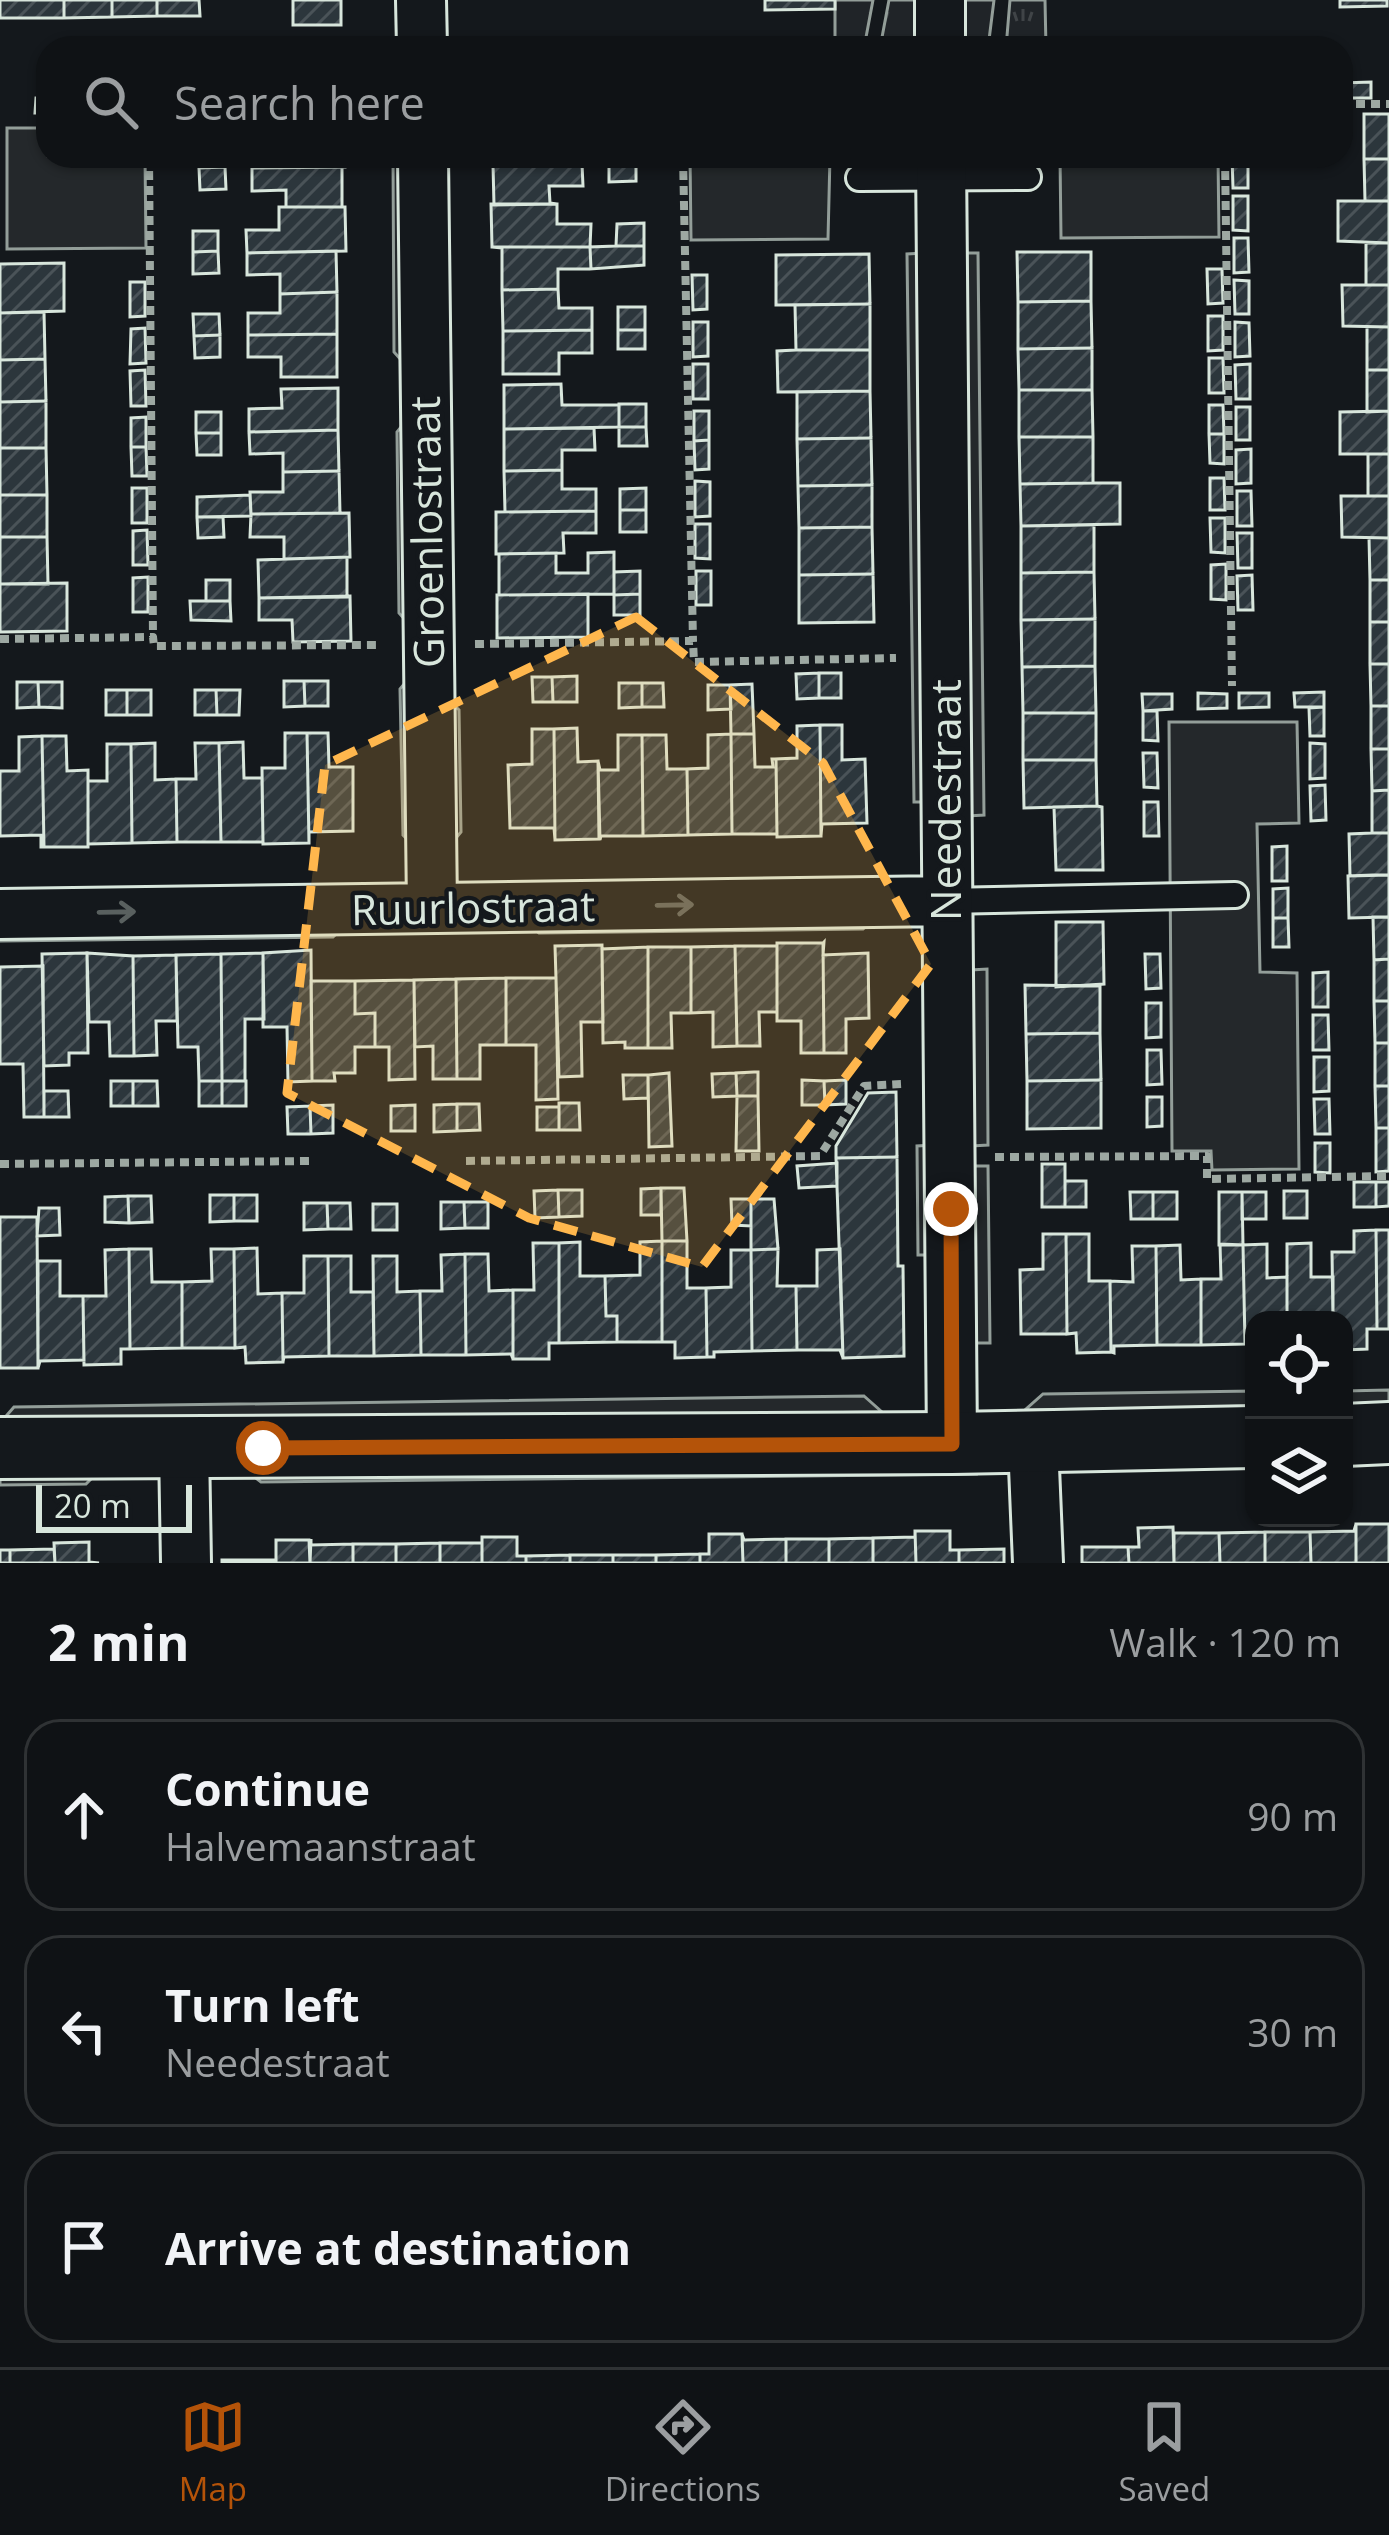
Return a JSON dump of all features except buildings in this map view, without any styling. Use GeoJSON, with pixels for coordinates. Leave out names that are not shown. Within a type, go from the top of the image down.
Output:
{"type":"FeatureCollection","features":[{"type":"Feature","properties":{"kind":"street"},"geometry":{"type":"LineString","coordinates":[[421,0],[422,36]]}},
{"type":"Feature","properties":{"kind":"street"},"geometry":{"type":"LineString","coordinates":[[940,0],[940,36]]}},
{"type":"Feature","properties":{"kind":"street","name":"Groenlostraat"},"geometry":{"type":"LineString","coordinates":[[423,168],[432,908]]}},
{"type":"Feature","properties":{"kind":"street","name":"Needestraat"},"geometry":{"type":"LineString","coordinates":[[941,168],[952,1444]]}},
{"type":"Feature","properties":{"kind":"street","name":"Ruurlostraat"},"geometry":{"type":"LineString","coordinates":[[0,914],[946,901]]}},
{"type":"Feature","properties":{"kind":"street"},"geometry":{"type":"LineString","coordinates":[[1353,1435],[1389,1433]]}},
{"type":"Feature","properties":{"kind":"street"},"geometry":{"type":"LineString","coordinates":[[0,1448],[952,1444],[1245,1437]]}},
{"type":"Feature","properties":{"kind":"street"},"geometry":{"type":"LineString","coordinates":[[1033,1443],[1038,1563]]}},
{"type":"Feature","properties":{"kind":"street"},"geometry":{"type":"LineString","coordinates":[[184,1448],[186,1563]]}},
{"type":"Feature","properties":{"kind":"lane"},"geometry":{"type":"LineString","coordinates":[[859,178],[934,168]]}},
{"type":"Feature","properties":{"kind":"lane"},"geometry":{"type":"LineString","coordinates":[[950,168],[1028,177]]}},
{"type":"Feature","properties":{"kind":"lane"},"geometry":{"type":"LineString","coordinates":[[946,901],[1235,895]]}},
{"type":"Feature","properties":{"kind":"path"},"geometry":{"type":"LineString","coordinates":[[1353,104],[1389,104]]}},
{"type":"Feature","properties":{"kind":"path"},"geometry":{"type":"LineString","coordinates":[[149,168],[154,646],[393,645]]}},
{"type":"Feature","properties":{"kind":"path"},"geometry":{"type":"LineString","coordinates":[[683,168],[694,662],[903,658]]}},
{"type":"Feature","properties":{"kind":"path"},"geometry":{"type":"LineString","coordinates":[[1226,168],[1232,686]]}},
{"type":"Feature","properties":{"kind":"path"},"geometry":{"type":"LineString","coordinates":[[0,639],[153,638]]}},
{"type":"Feature","properties":{"kind":"path"},"geometry":{"type":"LineString","coordinates":[[466,644],[693,641]]}},
{"type":"Feature","properties":{"kind":"path"},"geometry":{"type":"LineString","coordinates":[[466,1161],[820,1156],[864,1086],[908,1084]]}},
{"type":"Feature","properties":{"kind":"path"},"geometry":{"type":"LineString","coordinates":[[993,1157],[1207,1156],[1207,1179],[1389,1176]]}},
{"type":"Feature","properties":{"kind":"path"},"geometry":{"type":"LineString","coordinates":[[0,1164],[311,1162]]}},
{"type":"Feature","properties":{"kind":"highlighted area"},"geometry":{"type":"Polygon","coordinates":[[[636,617],[823,763],[931,964],[702,1267],[529,1218],[287,1093],[325,765],[636,617]]]}},
{"type":"Feature","properties":{"kind":"green space"},"geometry":{"type":"Polygon","coordinates":[[[835,0],[873,0],[866,36],[835,36],[835,0]]]}},
{"type":"Feature","properties":{"kind":"green space"},"geometry":{"type":"Polygon","coordinates":[[[889,0],[917,0],[918,36],[882,36],[889,0]]]}},
{"type":"Feature","properties":{"kind":"green space"},"geometry":{"type":"Polygon","coordinates":[[[962,0],[994,0],[990,36],[962,36],[962,0]]]}},
{"type":"Feature","properties":{"kind":"green space"},"geometry":{"type":"Polygon","coordinates":[[[1010,0],[1045,0],[1046,36],[1007,36],[1010,0]]]}},
{"type":"Feature","properties":{"kind":"shaded area"},"geometry":{"type":"Polygon","coordinates":[[[7,128],[36,128],[36,168],[145,168],[146,248],[7,249],[7,128]]]}},
{"type":"Feature","properties":{"kind":"shaded area"},"geometry":{"type":"Polygon","coordinates":[[[393,168],[407,168],[410,370],[394,352],[393,168]]]}},
{"type":"Feature","properties":{"kind":"shaded area"},"geometry":{"type":"Polygon","coordinates":[[[690,168],[830,168],[828,239],[691,240],[690,168]]]}},
{"type":"Feature","properties":{"kind":"shaded area"},"geometry":{"type":"Polygon","coordinates":[[[1060,168],[1218,168],[1219,237],[1061,238],[1060,168]]]}},
{"type":"Feature","properties":{"kind":"shaded area"},"geometry":{"type":"Polygon","coordinates":[[[924,253],[931,802],[914,802],[907,254],[924,253]]]}},
{"type":"Feature","properties":{"kind":"shaded area"},"geometry":{"type":"Polygon","coordinates":[[[962,253],[978,253],[984,815],[968,816],[962,253]]]}},
{"type":"Feature","properties":{"kind":"shaded area"},"geometry":{"type":"Polygon","coordinates":[[[410,416],[414,630],[399,613],[397,432],[410,416]]]}},
{"type":"Feature","properties":{"kind":"shaded area"},"geometry":{"type":"Polygon","coordinates":[[[414,672],[417,849],[403,835],[400,689],[414,672]]]}},
{"type":"Feature","properties":{"kind":"shaded area"},"geometry":{"type":"Polygon","coordinates":[[[445,697],[459,710],[461,832],[447,849],[445,697]]]}},
{"type":"Feature","properties":{"kind":"shaded area"},"geometry":{"type":"Polygon","coordinates":[[[1169,722],[1297,722],[1299,823],[1257,824],[1260,972],[1297,973],[1299,1169],[1212,1170],[1211,1151],[1172,1151],[1169,722]]]}},
{"type":"Feature","properties":{"kind":"shaded area"},"geometry":{"type":"Polygon","coordinates":[[[880,914],[863,929],[539,933],[522,920],[880,914]]]}},
{"type":"Feature","properties":{"kind":"shaded area"},"geometry":{"type":"Polygon","coordinates":[[[349,922],[333,937],[0,941],[0,927],[349,922]]]}},
{"type":"Feature","properties":{"kind":"shaded area"},"geometry":{"type":"Polygon","coordinates":[[[987,969],[988,1145],[972,1146],[971,970],[987,969]]]}},
{"type":"Feature","properties":{"kind":"shaded area"},"geometry":{"type":"Polygon","coordinates":[[[934,1145],[934,1255],[918,1255],[917,1146],[934,1145]]]}},
{"type":"Feature","properties":{"kind":"shaded area"},"geometry":{"type":"Polygon","coordinates":[[[972,1166],[988,1166],[990,1343],[975,1343],[972,1166]]]}},
{"type":"Feature","properties":{"kind":"shaded area"},"geometry":{"type":"Polygon","coordinates":[[[1389,1390],[1389,1405],[1353,1406],[1353,1391],[1389,1390]]]}},
{"type":"Feature","properties":{"kind":"shaded area"},"geometry":{"type":"Polygon","coordinates":[[[1245,1391],[1245,1407],[1025,1410],[1043,1394],[1245,1391]]]}},
{"type":"Feature","properties":{"kind":"shaded area"},"geometry":{"type":"Polygon","coordinates":[[[864,1396],[882,1412],[0,1423],[14,1407],[864,1396]]]}},
{"type":"Feature","properties":{"kind":"shaded area"},"geometry":{"type":"Polygon","coordinates":[[[997,1456],[977,1474],[261,1482],[242,1467],[997,1456]]]}},
{"type":"Feature","properties":{"kind":"shaded area"},"geometry":{"type":"Polygon","coordinates":[[[103,1467],[86,1484],[0,1485],[0,1468],[103,1467]]]}},
{"type":"Feature","properties":{"kind":"route"},"geometry":{"type":"LineString","coordinates":[[263,1448],[952,1444],[951,1209]]}}]}
